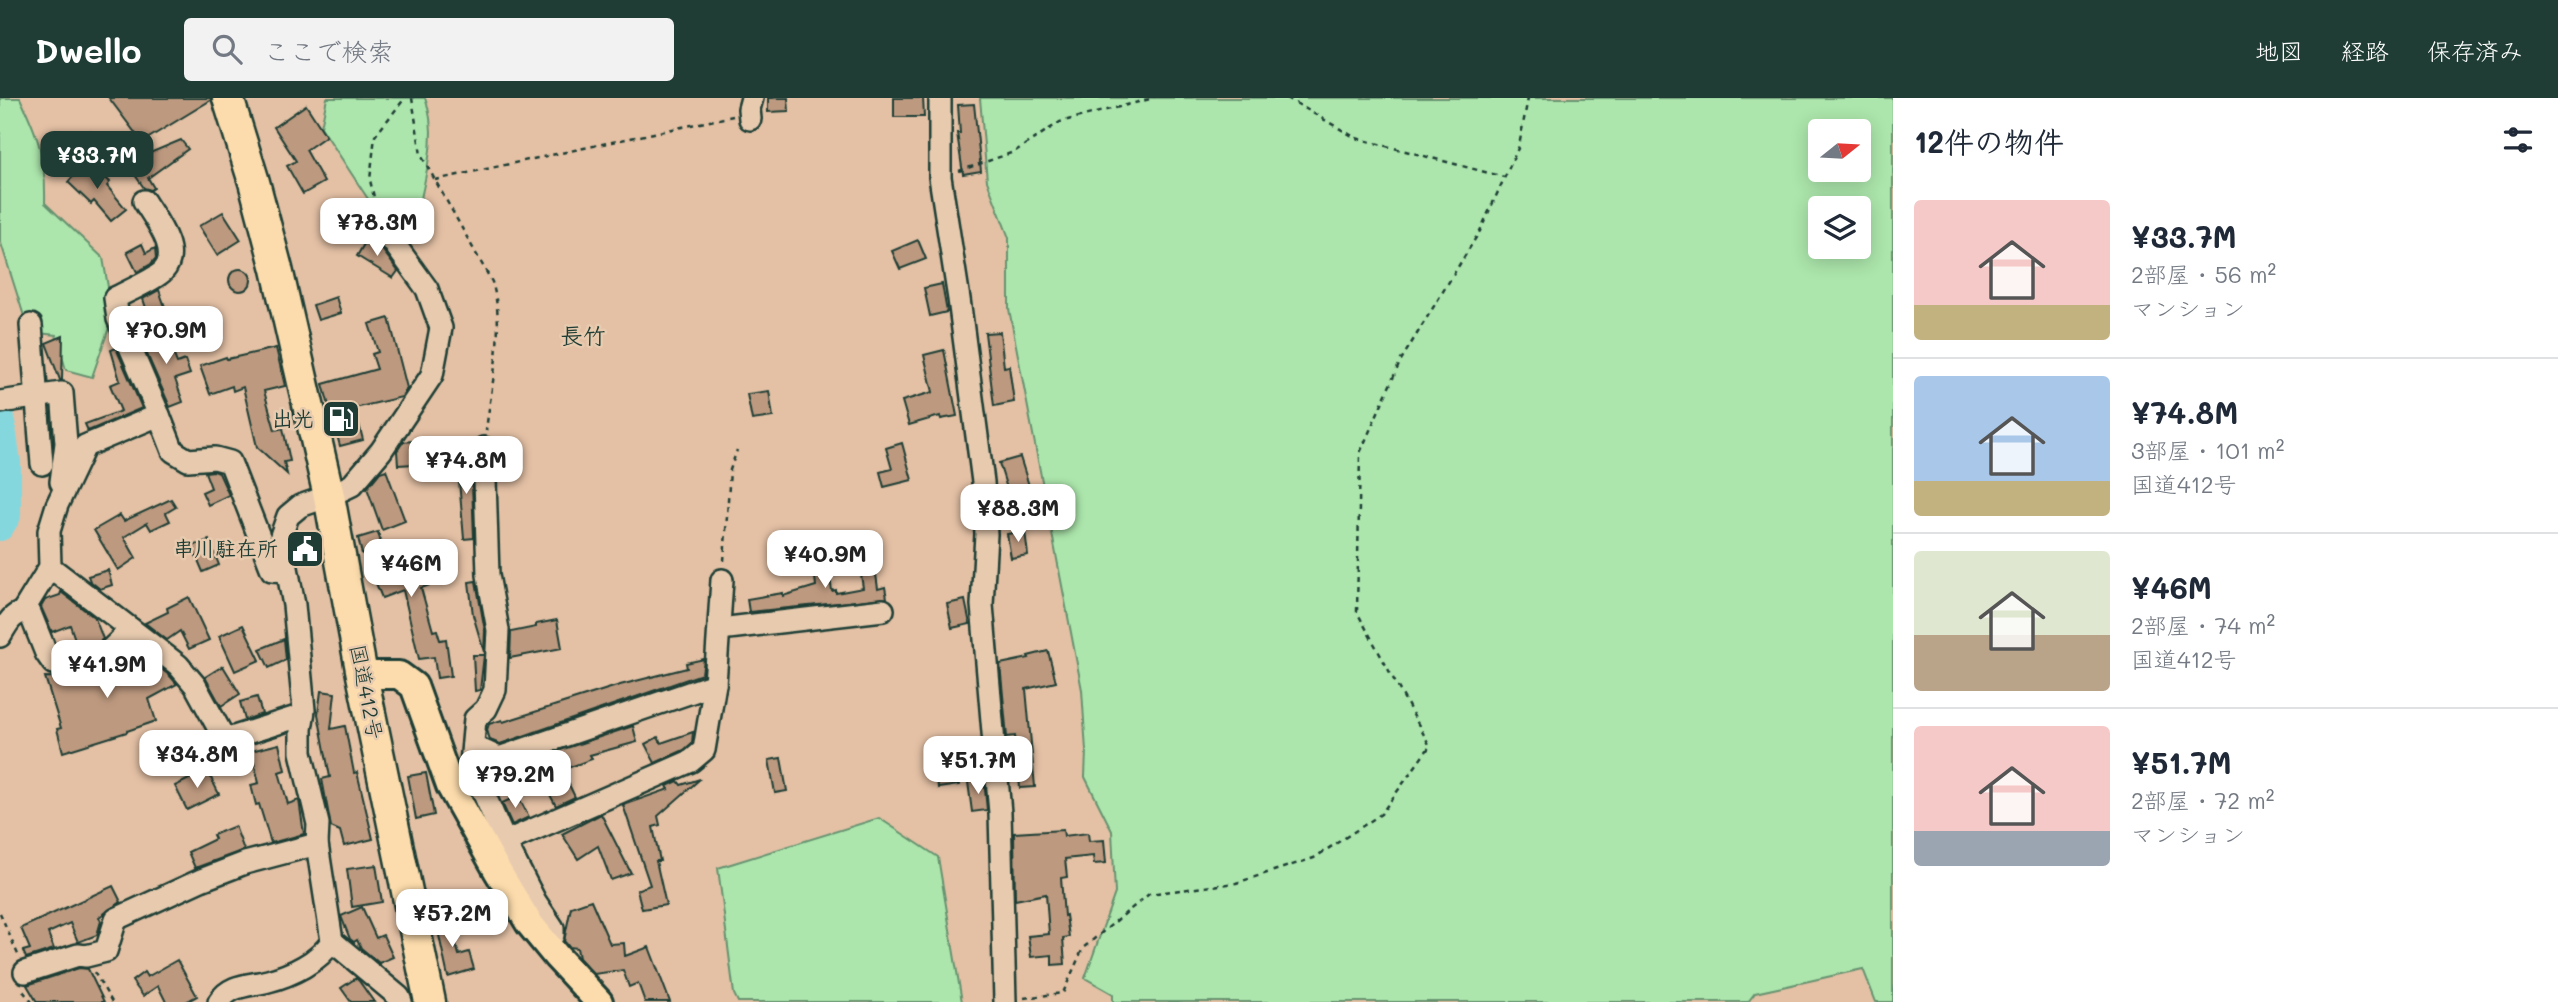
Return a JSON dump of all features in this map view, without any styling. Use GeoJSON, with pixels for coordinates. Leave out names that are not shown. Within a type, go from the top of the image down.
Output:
{"type":"FeatureCollection","features":[{"type":"Feature","properties":{"kind":"highway","name":"国道412号"},"geometry":{"type":"LineString","coordinates":[[228,98],[277,269],[329,496],[362,675],[430,1002]]}},
{"type":"Feature","properties":{"kind":"main road"},"geometry":{"type":"LineString","coordinates":[[362,675],[399,675],[414,686],[450,786],[514,898],[546,945],[599,1002]]}},
{"type":"Feature","properties":{"kind":"street"},"geometry":{"type":"LineString","coordinates":[[940,98],[940,177],[983,482],[986,534],[982,605],[1000,813],[1004,1001]]}},
{"type":"Feature","properties":{"kind":"street"},"geometry":{"type":"LineString","coordinates":[[144,201],[164,234],[170,255],[164,270],[115,298],[118,318],[173,451],[188,460],[215,458],[230,462],[239,478],[272,570],[287,571]]}},
{"type":"Feature","properties":{"kind":"street"},"geometry":{"type":"LineString","coordinates":[[380,224],[427,289],[441,328],[432,375],[381,451],[352,485],[300,506],[288,516],[281,536],[294,605],[303,715],[301,752],[318,824],[317,844],[332,941],[399,996],[401,1002]]}},
{"type":"Feature","properties":{"kind":"street"},"geometry":{"type":"LineString","coordinates":[[31,324],[41,464]]}},
{"type":"Feature","properties":{"kind":"street"},"geometry":{"type":"LineString","coordinates":[[0,402],[62,393],[66,443],[58,505]]}},
{"type":"Feature","properties":{"kind":"street"},"geometry":{"type":"LineString","coordinates":[[0,636],[13,615],[23,611],[50,567],[49,531],[85,446],[159,415]]}},
{"type":"Feature","properties":{"kind":"street"},"geometry":{"type":"LineString","coordinates":[[484,449],[488,575],[498,630],[495,690],[486,709],[475,719],[471,764],[505,842],[552,928],[553,935],[546,945]]}},
{"type":"Feature","properties":{"kind":"street"},"geometry":{"type":"LineString","coordinates":[[50,567],[178,664],[195,685],[225,740],[303,715]]}},
{"type":"Feature","properties":{"kind":"street"},"geometry":{"type":"LineString","coordinates":[[505,842],[691,761],[704,750],[715,684],[722,580]]}},
{"type":"Feature","properties":{"kind":"street"},"geometry":{"type":"LineString","coordinates":[[720,629],[883,610]]}},
{"type":"Feature","properties":{"kind":"street"},"geometry":{"type":"LineString","coordinates":[[23,611],[30,613],[46,653],[54,663],[74,668],[106,655],[131,629]]}},
{"type":"Feature","properties":{"kind":"street"},"geometry":{"type":"LineString","coordinates":[[473,746],[499,758],[715,684]]}},
{"type":"Feature","properties":{"kind":"street"},"geometry":{"type":"LineString","coordinates":[[25,972],[78,955],[86,957],[106,951],[116,919],[201,880],[245,863],[317,844]]}},
{"type":"Feature","properties":{"kind":"street"},"geometry":{"type":"LineString","coordinates":[[219,1002],[230,989],[268,981],[312,961],[322,954],[332,941]]}},
{"type":"Feature","properties":{"kind":"path"},"geometry":{"type":"LineString","coordinates":[[380,224],[370,180],[375,136],[405,98]]}},
{"type":"Feature","properties":{"kind":"path"},"geometry":{"type":"LineString","coordinates":[[412,98],[421,155],[492,282],[498,301],[484,449]]}},
{"type":"Feature","properties":{"kind":"path"},"geometry":{"type":"LineString","coordinates":[[940,177],[1014,152],[1060,122],[1154,98]]}},
{"type":"Feature","properties":{"kind":"path"},"geometry":{"type":"LineString","coordinates":[[1287,98],[1356,138],[1504,177]]}},
{"type":"Feature","properties":{"kind":"path"},"geometry":{"type":"LineString","coordinates":[[1004,1001],[1063,993],[1083,948],[1149,894],[1236,883],[1314,858],[1381,814],[1430,746],[1357,612],[1360,453],[1401,360],[1480,231],[1518,146],[1528,98]]}},
{"type":"Feature","properties":{"kind":"path"},"geometry":{"type":"LineString","coordinates":[[435,180],[750,111]]}},
{"type":"Feature","properties":{"kind":"path"},"geometry":{"type":"LineString","coordinates":[[722,580],[730,470],[737,450]]}},
{"type":"Feature","properties":{"kind":"path"},"geometry":{"type":"LineString","coordinates":[[0,914],[25,972]]}},
{"type":"Feature","properties":{"kind":"path"},"geometry":{"type":"LineString","coordinates":[[86,957],[112,1002]]}},
{"type":"Feature","properties":{"kind":"green space"},"geometry":{"type":"Polygon","coordinates":[[[0,98],[20,98],[32,125],[43,161],[45,203],[103,258],[113,316],[92,377],[66,370],[56,335],[29,332],[0,240],[0,98]]]}},
{"type":"Feature","properties":{"kind":"green space"},"geometry":{"type":"Polygon","coordinates":[[[327,98],[425,98],[431,140],[418,213],[388,224],[368,199],[321,127],[327,98]]]}},
{"type":"Feature","properties":{"kind":"green space"},"geometry":{"type":"Polygon","coordinates":[[[980,98],[1893,98],[1893,1002],[1876,1002],[1863,969],[1755,993],[1748,1002],[1113,1002],[1113,994],[1085,978],[1115,893],[1112,831],[1085,777],[1082,690],[1009,309],[1009,238],[987,181],[980,98]]]}},
{"type":"Feature","properties":{"kind":"green space"},"geometry":{"type":"Polygon","coordinates":[[[879,818],[938,857],[962,1002],[738,1002],[734,994],[718,868],[879,818]]]}},
{"type":"Feature","properties":{"kind":"building"},"geometry":{"type":"Polygon","coordinates":[[[109,98],[211,98],[211,100],[142,142],[109,98]]]}},
{"type":"Feature","properties":{"kind":"building"},"geometry":{"type":"Polygon","coordinates":[[[768,98],[788,98],[789,111],[768,112],[768,98]]]}},
{"type":"Feature","properties":{"kind":"building"},"geometry":{"type":"Polygon","coordinates":[[[894,98],[923,98],[924,117],[894,117],[894,98]]]}},
{"type":"Feature","properties":{"kind":"building"},"geometry":{"type":"Polygon","coordinates":[[[974,104],[981,171],[963,174],[957,133],[960,133],[958,105],[974,104]]]}},
{"type":"Feature","properties":{"kind":"building"},"geometry":{"type":"Polygon","coordinates":[[[306,105],[326,136],[306,150],[324,182],[303,194],[287,166],[296,161],[274,127],[306,105]]]}},
{"type":"Feature","properties":{"kind":"building"},"geometry":{"type":"Polygon","coordinates":[[[90,131],[109,146],[101,156],[83,141],[90,131]]]}},
{"type":"Feature","properties":{"kind":"building"},"geometry":{"type":"Polygon","coordinates":[[[181,140],[188,149],[148,178],[154,188],[151,190],[144,188],[119,152],[131,144],[138,158],[181,140]]]}},
{"type":"Feature","properties":{"kind":"building"},"geometry":{"type":"Polygon","coordinates":[[[87,161],[110,182],[107,186],[126,209],[111,221],[94,201],[91,204],[68,182],[87,161]]]}},
{"type":"Feature","properties":{"kind":"building"},"geometry":{"type":"Polygon","coordinates":[[[223,212],[241,240],[217,255],[199,226],[223,212]]]}},
{"type":"Feature","properties":{"kind":"building"},"geometry":{"type":"Polygon","coordinates":[[[367,239],[381,248],[398,271],[393,278],[357,256],[367,239]]]}},
{"type":"Feature","properties":{"kind":"building"},"geometry":{"type":"Polygon","coordinates":[[[918,240],[926,259],[900,269],[892,251],[918,240]]]}},
{"type":"Feature","properties":{"kind":"building"},"geometry":{"type":"Polygon","coordinates":[[[142,244],[146,253],[155,248],[156,258],[137,272],[127,252],[142,244]]]}},
{"type":"Feature","properties":{"kind":"building"},"geometry":{"type":"Polygon","coordinates":[[[240,269],[248,272],[251,280],[248,288],[240,291],[232,288],[229,280],[232,272],[240,269]]]}},
{"type":"Feature","properties":{"kind":"building"},"geometry":{"type":"Polygon","coordinates":[[[942,284],[947,312],[930,316],[924,288],[942,284]]]}},
{"type":"Feature","properties":{"kind":"building"},"geometry":{"type":"Polygon","coordinates":[[[159,290],[165,307],[148,314],[143,299],[159,290]]]}},
{"type":"Feature","properties":{"kind":"building"},"geometry":{"type":"Polygon","coordinates":[[[336,297],[341,313],[318,320],[313,305],[336,297]]]}},
{"type":"Feature","properties":{"kind":"building"},"geometry":{"type":"Polygon","coordinates":[[[389,318],[407,388],[402,397],[355,408],[363,440],[340,446],[323,384],[377,369],[372,354],[378,352],[369,324],[389,318]]]}},
{"type":"Feature","properties":{"kind":"building"},"geometry":{"type":"Polygon","coordinates":[[[163,327],[177,363],[185,360],[190,374],[175,379],[183,402],[170,407],[143,345],[153,341],[150,332],[163,327]]]}},
{"type":"Feature","properties":{"kind":"building"},"geometry":{"type":"Polygon","coordinates":[[[1000,332],[1004,367],[1009,366],[1014,402],[994,406],[985,333],[1000,332]]]}},
{"type":"Feature","properties":{"kind":"building"},"geometry":{"type":"Polygon","coordinates":[[[63,336],[62,380],[60,380],[46,343],[63,336]]]}},
{"type":"Feature","properties":{"kind":"building"},"geometry":{"type":"Polygon","coordinates":[[[116,348],[142,408],[88,431],[85,424],[121,411],[110,385],[120,381],[111,350],[116,348]]]}},
{"type":"Feature","properties":{"kind":"building"},"geometry":{"type":"Polygon","coordinates":[[[276,348],[285,386],[264,391],[275,430],[283,428],[290,461],[284,462],[287,474],[257,447],[243,387],[233,391],[232,386],[210,394],[200,366],[226,357],[227,359],[276,348]]]}},
{"type":"Feature","properties":{"kind":"building"},"geometry":{"type":"Polygon","coordinates":[[[944,350],[957,416],[941,419],[940,416],[909,425],[902,401],[933,392],[924,355],[944,350]]]}},
{"type":"Feature","properties":{"kind":"building"},"geometry":{"type":"Polygon","coordinates":[[[769,391],[773,417],[752,420],[747,394],[769,391]]]}},
{"type":"Feature","properties":{"kind":"building"},"geometry":{"type":"Polygon","coordinates":[[[433,439],[433,462],[415,461],[415,464],[398,465],[397,451],[403,442],[433,439]]]}},
{"type":"Feature","properties":{"kind":"building"},"geometry":{"type":"Polygon","coordinates":[[[902,443],[912,480],[884,487],[880,472],[892,469],[886,448],[902,443]]]}},
{"type":"Feature","properties":{"kind":"building"},"geometry":{"type":"Polygon","coordinates":[[[471,457],[474,538],[464,539],[457,458],[471,457]]]}},
{"type":"Feature","properties":{"kind":"building"},"geometry":{"type":"Polygon","coordinates":[[[1020,457],[1031,492],[1010,498],[999,463],[1020,457]]]}},
{"type":"Feature","properties":{"kind":"building"},"geometry":{"type":"Polygon","coordinates":[[[386,470],[405,521],[382,530],[367,488],[380,472],[386,470]]]}},
{"type":"Feature","properties":{"kind":"building"},"geometry":{"type":"Polygon","coordinates":[[[205,472],[219,473],[229,495],[208,505],[202,492],[211,488],[205,472]]]}},
{"type":"Feature","properties":{"kind":"building"},"geometry":{"type":"Polygon","coordinates":[[[171,499],[176,507],[166,513],[170,521],[151,530],[147,523],[124,537],[136,558],[118,570],[94,530],[120,515],[124,521],[171,499]]]}},
{"type":"Feature","properties":{"kind":"building"},"geometry":{"type":"Polygon","coordinates":[[[1025,531],[1028,555],[1011,558],[1007,534],[1025,531]]]}},
{"type":"Feature","properties":{"kind":"building"},"geometry":{"type":"Polygon","coordinates":[[[378,532],[387,566],[394,564],[399,576],[444,560],[451,578],[421,588],[433,631],[437,630],[440,640],[446,639],[451,676],[437,678],[434,657],[419,659],[403,590],[382,598],[362,554],[358,538],[378,532]]]}},
{"type":"Feature","properties":{"kind":"building","name":"串川駐在所"},"geometry":{"type":"Polygon","coordinates":[[[307,534],[316,559],[303,564],[295,538],[307,534]]]}},
{"type":"Feature","properties":{"kind":"building"},"geometry":{"type":"Polygon","coordinates":[[[209,540],[219,565],[203,572],[192,546],[209,540]]]}},
{"type":"Feature","properties":{"kind":"building"},"geometry":{"type":"Polygon","coordinates":[[[873,552],[878,589],[885,587],[887,598],[749,612],[747,599],[783,593],[783,596],[816,586],[813,560],[827,558],[832,591],[836,590],[836,593],[863,588],[858,554],[873,552]]]}},
{"type":"Feature","properties":{"kind":"building"},"geometry":{"type":"Polygon","coordinates":[[[108,570],[112,585],[100,589],[90,581],[88,576],[108,570]]]}},
{"type":"Feature","properties":{"kind":"building"},"geometry":{"type":"Polygon","coordinates":[[[476,581],[485,631],[484,652],[473,615],[469,582],[476,581]]]}},
{"type":"Feature","properties":{"kind":"building"},"geometry":{"type":"Polygon","coordinates":[[[61,592],[95,618],[103,639],[91,648],[79,651],[70,625],[52,632],[41,607],[45,600],[60,595],[61,592]]]}},
{"type":"Feature","properties":{"kind":"building"},"geometry":{"type":"Polygon","coordinates":[[[189,597],[209,640],[189,649],[180,631],[167,640],[145,623],[168,612],[167,608],[189,597]]]}},
{"type":"Feature","properties":{"kind":"building"},"geometry":{"type":"Polygon","coordinates":[[[965,600],[970,624],[952,628],[947,604],[965,600]]]}},
{"type":"Feature","properties":{"kind":"building"},"geometry":{"type":"Polygon","coordinates":[[[557,620],[562,648],[510,658],[511,632],[557,620]]]}},
{"type":"Feature","properties":{"kind":"building"},"geometry":{"type":"Polygon","coordinates":[[[243,625],[260,660],[235,671],[219,636],[243,625]]]}},
{"type":"Feature","properties":{"kind":"building"},"geometry":{"type":"Polygon","coordinates":[[[284,639],[286,660],[269,668],[260,649],[284,639]]]}},
{"type":"Feature","properties":{"kind":"building"},"geometry":{"type":"Polygon","coordinates":[[[134,648],[177,684],[149,699],[156,721],[63,752],[57,729],[61,728],[45,677],[78,678],[93,675],[113,665],[134,648]]]}},
{"type":"Feature","properties":{"kind":"building"},"geometry":{"type":"Polygon","coordinates":[[[1048,651],[1056,682],[1026,689],[1035,787],[1020,788],[1015,736],[1007,737],[1000,664],[1048,651]]]}},
{"type":"Feature","properties":{"kind":"building"},"geometry":{"type":"Polygon","coordinates":[[[473,655],[484,655],[480,690],[475,691],[473,655]]]}},
{"type":"Feature","properties":{"kind":"building"},"geometry":{"type":"Polygon","coordinates":[[[704,659],[702,674],[500,744],[490,740],[487,730],[489,724],[687,668],[686,663],[704,659]]]}},
{"type":"Feature","properties":{"kind":"building"},"geometry":{"type":"Polygon","coordinates":[[[223,666],[240,694],[221,706],[205,677],[223,666]]]}},
{"type":"Feature","properties":{"kind":"building"},"geometry":{"type":"Polygon","coordinates":[[[321,691],[335,693],[331,729],[345,726],[354,773],[357,772],[373,839],[344,846],[340,831],[331,827],[322,779],[330,777],[318,714],[321,691]]]}},
{"type":"Feature","properties":{"kind":"building"},"geometry":{"type":"Polygon","coordinates":[[[257,697],[262,714],[245,720],[240,702],[257,697]]]}},
{"type":"Feature","properties":{"kind":"building"},"geometry":{"type":"Polygon","coordinates":[[[633,726],[637,742],[590,755],[592,759],[562,770],[575,797],[556,806],[543,782],[509,794],[500,770],[633,726]]]}},
{"type":"Feature","properties":{"kind":"building"},"geometry":{"type":"Polygon","coordinates":[[[693,732],[692,743],[684,750],[655,763],[645,744],[658,737],[661,743],[693,732]]]}},
{"type":"Feature","properties":{"kind":"building"},"geometry":{"type":"Polygon","coordinates":[[[279,744],[285,770],[279,772],[288,804],[299,800],[304,834],[271,843],[251,785],[259,783],[251,751],[279,744]]]}},
{"type":"Feature","properties":{"kind":"building"},"geometry":{"type":"Polygon","coordinates":[[[954,750],[959,785],[938,788],[934,753],[954,750]]]}},
{"type":"Feature","properties":{"kind":"building"},"geometry":{"type":"Polygon","coordinates":[[[781,758],[787,791],[775,793],[769,760],[781,758]]]}},
{"type":"Feature","properties":{"kind":"building"},"geometry":{"type":"Polygon","coordinates":[[[207,770],[219,794],[187,810],[175,786],[207,770]]]}},
{"type":"Feature","properties":{"kind":"building"},"geometry":{"type":"Polygon","coordinates":[[[426,773],[434,815],[416,819],[408,776],[426,773]]]}},
{"type":"Feature","properties":{"kind":"building"},"geometry":{"type":"Polygon","coordinates":[[[700,779],[658,816],[660,825],[653,827],[660,861],[656,861],[666,905],[642,909],[637,890],[650,885],[623,805],[669,789],[667,786],[678,781],[681,785],[700,779]]]}},
{"type":"Feature","properties":{"kind":"building"},"geometry":{"type":"Polygon","coordinates":[[[984,780],[987,810],[972,812],[968,782],[984,780]]]}},
{"type":"Feature","properties":{"kind":"building"},"geometry":{"type":"Polygon","coordinates":[[[518,796],[529,817],[512,825],[502,803],[518,796]]]}},
{"type":"Feature","properties":{"kind":"building"},"geometry":{"type":"Polygon","coordinates":[[[601,814],[631,873],[611,880],[598,846],[578,859],[562,834],[601,814]]]}},
{"type":"Feature","properties":{"kind":"building"},"geometry":{"type":"Polygon","coordinates":[[[235,826],[244,850],[195,868],[188,852],[215,839],[213,835],[235,826]]]}},
{"type":"Feature","properties":{"kind":"building"},"geometry":{"type":"Polygon","coordinates":[[[1063,830],[1064,836],[1088,833],[1089,841],[1104,840],[1106,863],[1094,864],[1093,856],[1065,859],[1067,877],[1061,878],[1064,916],[1066,915],[1069,937],[1063,938],[1065,964],[1052,965],[1052,955],[1031,957],[1028,936],[1049,934],[1046,894],[1015,900],[1014,833],[1063,830]]]}},
{"type":"Feature","properties":{"kind":"building"},"geometry":{"type":"Polygon","coordinates":[[[376,865],[382,902],[352,907],[347,869],[376,865]]]}},
{"type":"Feature","properties":{"kind":"building"},"geometry":{"type":"Polygon","coordinates":[[[113,886],[121,902],[99,917],[101,921],[97,935],[78,942],[70,923],[48,933],[54,949],[26,958],[23,951],[30,949],[21,928],[113,886]]]}},
{"type":"Feature","properties":{"kind":"building"},"geometry":{"type":"Polygon","coordinates":[[[591,900],[610,944],[624,943],[625,956],[649,947],[670,1002],[645,1002],[638,983],[629,987],[623,970],[594,974],[579,958],[577,948],[569,947],[564,941],[571,907],[591,900]]]}},
{"type":"Feature","properties":{"kind":"building"},"geometry":{"type":"Polygon","coordinates":[[[362,907],[376,938],[383,935],[393,957],[379,963],[361,948],[357,940],[354,942],[350,939],[341,916],[362,907]]]}},
{"type":"Feature","properties":{"kind":"building"},"geometry":{"type":"Polygon","coordinates":[[[448,914],[459,955],[469,952],[474,969],[448,977],[435,917],[448,914]]]}},
{"type":"Feature","properties":{"kind":"building"},"geometry":{"type":"Polygon","coordinates":[[[177,960],[197,996],[186,1002],[166,1002],[158,986],[143,996],[132,981],[144,972],[147,977],[177,960]]]}},
{"type":"Feature","properties":{"kind":"building"},"geometry":{"type":"Polygon","coordinates":[[[79,968],[88,969],[104,1002],[37,1002],[27,985],[79,968]]]}},
{"type":"Feature","properties":{"kind":"building"},"geometry":{"type":"Polygon","coordinates":[[[356,978],[374,1002],[351,1002],[341,988],[356,978]]]}},
{"type":"Feature","properties":{"kind":"waterway"},"geometry":{"type":"LineString","coordinates":[[0,414],[7,463],[7,516],[0,527]]}},
{"type":"Feature","properties":{"kind":"place","name":"出光"},"geometry":{"type":"Point","coordinates":[341,419]}},
{"type":"Feature","properties":{"kind":"place","name":"串川駐在所"},"geometry":{"type":"Point","coordinates":[305,549]}},
{"type":"Feature","properties":{"kind":"district","name":"長竹"},"geometry":{"type":"Point","coordinates":[583,336]}}]}
